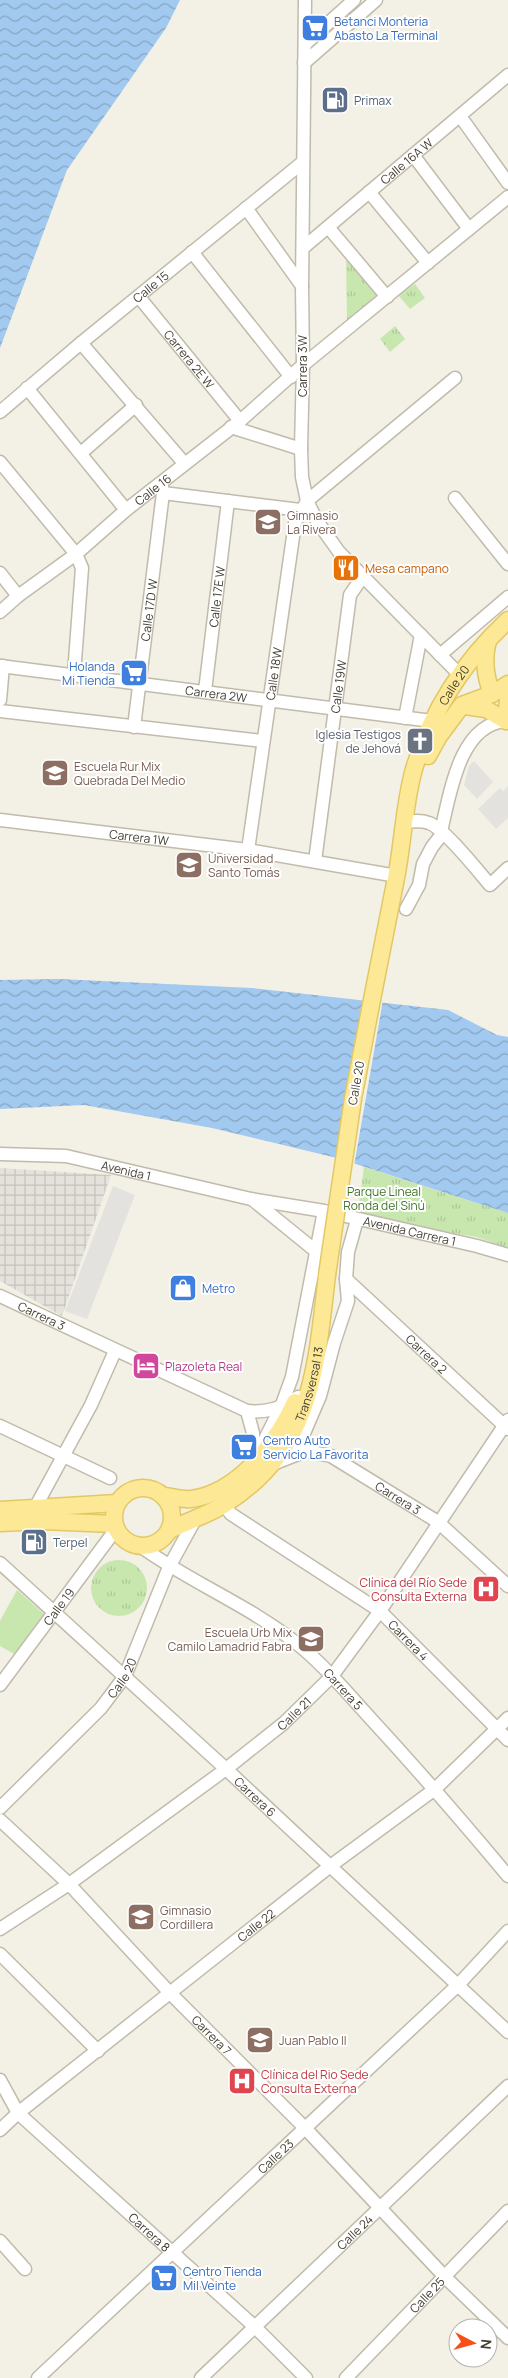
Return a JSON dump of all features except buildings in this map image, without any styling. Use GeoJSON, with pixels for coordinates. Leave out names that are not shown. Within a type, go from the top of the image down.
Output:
{"type":"FeatureCollection","features":[{"type":"Feature","properties":{"kind":"main road","name":"Calle 20"},"geometry":{"type":"LineString","coordinates":[[318,1347],[353,1098],[396,876],[414,770],[432,721],[459,674],[489,638],[507,621]]}},
{"type":"Feature","properties":{"kind":"main road"},"geometry":{"type":"LineString","coordinates":[[489,638],[484,661],[488,684],[500,697],[507,722]]}},
{"type":"Feature","properties":{"kind":"main road","name":"Calle 20"},"geometry":{"type":"LineString","coordinates":[[405,822],[427,757],[439,736],[462,705],[500,697],[508,684]]}},
{"type":"Feature","properties":{"kind":"main road"},"geometry":{"type":"LineString","coordinates":[[462,705],[486,709],[507,722]]}},
{"type":"Feature","properties":{"kind":"main road","name":"Transversal 13"},"geometry":{"type":"LineString","coordinates":[[164,1496],[189,1499],[204,1496],[237,1478],[250,1467],[273,1443],[298,1397],[318,1347]]}},
{"type":"Feature","properties":{"kind":"main road","name":"Transversal 13"},"geometry":{"type":"LineString","coordinates":[[170,1530],[224,1505],[273,1464],[289,1440],[308,1399],[318,1347]]}},
{"type":"Feature","properties":{"kind":"main road"},"geometry":{"type":"LineString","coordinates":[[139,1487],[157,1490],[164,1496],[172,1512],[170,1530],[157,1543],[140,1546],[126,1541],[115,1526],[114,1513],[117,1503],[130,1490],[139,1487]]}},
{"type":"Feature","properties":{"kind":"main road"},"geometry":{"type":"LineString","coordinates":[[0,1510],[36,1506],[55,1507],[117,1503]]}},
{"type":"Feature","properties":{"kind":"main road"},"geometry":{"type":"LineString","coordinates":[[0,1523],[43,1521],[115,1526]]}},
{"type":"Feature","properties":{"kind":"street","name":"Carrera 3W"},"geometry":{"type":"LineString","coordinates":[[305,0],[303,365],[300,449],[304,505],[339,552],[459,674]]}},
{"type":"Feature","properties":{"kind":"street"},"geometry":{"type":"LineString","coordinates":[[304,44],[354,0]]}},
{"type":"Feature","properties":{"kind":"street"},"geometry":{"type":"LineString","coordinates":[[304,63],[376,0]]}},
{"type":"Feature","properties":{"kind":"street","name":"Calle 16A W"},"geometry":{"type":"LineString","coordinates":[[304,248],[413,155],[507,79]]}},
{"type":"Feature","properties":{"kind":"street"},"geometry":{"type":"LineString","coordinates":[[460,116],[508,183]]}},
{"type":"Feature","properties":{"kind":"street"},"geometry":{"type":"LineString","coordinates":[[413,155],[469,229]]}},
{"type":"Feature","properties":{"kind":"street","name":"Calle 15"},"geometry":{"type":"LineString","coordinates":[[0,412],[81,342],[303,162]]}},
{"type":"Feature","properties":{"kind":"street"},"geometry":{"type":"LineString","coordinates":[[369,192],[428,262]]}},
{"type":"Feature","properties":{"kind":"street"},"geometry":{"type":"LineString","coordinates":[[303,365],[508,198]]}},
{"type":"Feature","properties":{"kind":"street"},"geometry":{"type":"LineString","coordinates":[[246,208],[302,286]]}},
{"type":"Feature","properties":{"kind":"street"},"geometry":{"type":"LineString","coordinates":[[328,227],[387,297]]}},
{"type":"Feature","properties":{"kind":"street"},"geometry":{"type":"LineString","coordinates":[[192,252],[291,377]]}},
{"type":"Feature","properties":{"kind":"street","name":"Carrera 2E W"},"geometry":{"type":"LineString","coordinates":[[138,297],[236,424]]}},
{"type":"Feature","properties":{"kind":"street"},"geometry":{"type":"LineString","coordinates":[[81,342],[184,463]]}},
{"type":"Feature","properties":{"kind":"street","name":"Calle 16"},"geometry":{"type":"LineString","coordinates":[[0,612],[18,596],[76,554],[126,510],[162,487],[184,463],[236,424],[303,365]]}},
{"type":"Feature","properties":{"kind":"street"},"geometry":{"type":"LineString","coordinates":[[162,487],[228,501],[304,505],[455,378]]}},
{"type":"Feature","properties":{"kind":"street"},"geometry":{"type":"LineString","coordinates":[[27,388],[126,510]]}},
{"type":"Feature","properties":{"kind":"street"},"geometry":{"type":"LineString","coordinates":[[81,453],[136,405]]}},
{"type":"Feature","properties":{"kind":"street"},"geometry":{"type":"LineString","coordinates":[[236,424],[300,449]]}},
{"type":"Feature","properties":{"kind":"street"},"geometry":{"type":"LineString","coordinates":[[0,462],[76,554],[82,568],[74,674]]}},
{"type":"Feature","properties":{"kind":"street","name":"Calle 17D W"},"geometry":{"type":"LineString","coordinates":[[134,727],[162,487]]}},
{"type":"Feature","properties":{"kind":"street"},"geometry":{"type":"LineString","coordinates":[[455,498],[508,564]]}},
{"type":"Feature","properties":{"kind":"street","name":"Calle 17E W"},"geometry":{"type":"LineString","coordinates":[[204,691],[228,501]]}},
{"type":"Feature","properties":{"kind":"street","name":"Calle 18W"},"geometry":{"type":"LineString","coordinates":[[248,850],[295,523],[304,505]]}},
{"type":"Feature","properties":{"kind":"street"},"geometry":{"type":"LineString","coordinates":[[0,573],[18,596]]}},
{"type":"Feature","properties":{"kind":"street","name":"Calle 19W"},"geometry":{"type":"LineString","coordinates":[[316,861],[334,708],[350,595],[363,576]]}},
{"type":"Feature","properties":{"kind":"street"},"geometry":{"type":"LineString","coordinates":[[440,655],[508,597]]}},
{"type":"Feature","properties":{"kind":"street"},"geometry":{"type":"LineString","coordinates":[[405,718],[421,635]]}},
{"type":"Feature","properties":{"kind":"street"},"geometry":{"type":"LineString","coordinates":[[0,700],[2,666]]}},
{"type":"Feature","properties":{"kind":"street","name":"Carrera 2W"},"geometry":{"type":"LineString","coordinates":[[2,666],[139,682],[432,721]]}},
{"type":"Feature","properties":{"kind":"street"},"geometry":{"type":"LineString","coordinates":[[0,710],[263,741]]}},
{"type":"Feature","properties":{"kind":"street"},"geometry":{"type":"LineString","coordinates":[[406,909],[419,885],[423,864],[442,832],[460,759],[480,731],[493,722],[507,722]]}},
{"type":"Feature","properties":{"kind":"street","name":"Carrera 1W"},"geometry":{"type":"LineString","coordinates":[[0,820],[248,850],[396,876]]}},
{"type":"Feature","properties":{"kind":"street"},"geometry":{"type":"LineString","coordinates":[[405,822],[430,823],[442,832],[490,885],[508,868]]}},
{"type":"Feature","properties":{"kind":"street","name":"Avenida 1"},"geometry":{"type":"LineString","coordinates":[[0,1154],[66,1156],[251,1198]]}},
{"type":"Feature","properties":{"kind":"street"},"geometry":{"type":"LineString","coordinates":[[251,1198],[316,1252]]}},
{"type":"Feature","properties":{"kind":"street","name":"Avenida Carrera 1"},"geometry":{"type":"LineString","coordinates":[[251,1198],[324,1211],[477,1246],[508,1255]]}},
{"type":"Feature","properties":{"kind":"street"},"geometry":{"type":"LineString","coordinates":[[250,1467],[281,1407],[292,1377],[324,1211]]}},
{"type":"Feature","properties":{"kind":"street"},"geometry":{"type":"LineString","coordinates":[[273,1464],[290,1454],[302,1438],[320,1396],[348,1300],[346,1279],[348,1252],[357,1220]]}},
{"type":"Feature","properties":{"kind":"street"},"geometry":{"type":"LineString","coordinates":[[319,1238],[325,1234],[339,1235],[344,1239],[348,1252]]}},
{"type":"Feature","properties":{"kind":"street","name":"Carrera 2"},"geometry":{"type":"LineString","coordinates":[[346,1279],[507,1425]]}},
{"type":"Feature","properties":{"kind":"street","name":"Carrera 3"},"geometry":{"type":"LineString","coordinates":[[2,1300],[201,1388],[247,1411]]}},
{"type":"Feature","properties":{"kind":"street"},"geometry":{"type":"LineString","coordinates":[[36,1506],[64,1458],[115,1351]]}},
{"type":"Feature","properties":{"kind":"street"},"geometry":{"type":"LineString","coordinates":[[250,1467],[254,1444],[247,1411],[259,1412],[281,1407],[298,1397]]}},
{"type":"Feature","properties":{"kind":"street","name":"Calle 21"},"geometry":{"type":"LineString","coordinates":[[0,1929],[69,1884],[226,1769],[284,1723],[332,1676],[380,1612],[438,1522],[507,1425]]}},
{"type":"Feature","properties":{"kind":"street"},"geometry":{"type":"LineString","coordinates":[[0,1426],[64,1458],[110,1478]]}},
{"type":"Feature","properties":{"kind":"street","name":"Carrera 3"},"geometry":{"type":"LineString","coordinates":[[273,1464],[306,1451],[331,1456],[438,1522],[508,1586]]}},
{"type":"Feature","properties":{"kind":"street","name":"Carrera 4"},"geometry":{"type":"LineString","coordinates":[[224,1505],[231,1514],[380,1612],[508,1740]]}},
{"type":"Feature","properties":{"kind":"street","name":"Calle 20"},"geometry":{"type":"LineString","coordinates":[[0,1808],[101,1708],[125,1676],[169,1567],[197,1516]]}},
{"type":"Feature","properties":{"kind":"street","name":"Calle 19"},"geometry":{"type":"LineString","coordinates":[[0,1685],[115,1526]]}},
{"type":"Feature","properties":{"kind":"street","name":"Carrera 5"},"geometry":{"type":"LineString","coordinates":[[140,1546],[169,1567],[213,1590],[300,1646],[332,1676],[435,1788],[508,1876]]}},
{"type":"Feature","properties":{"kind":"street","name":"Carrera 6"},"geometry":{"type":"LineString","coordinates":[[0,1563],[226,1769],[508,2032]]}},
{"type":"Feature","properties":{"kind":"street","name":"Calle 22"},"geometry":{"type":"LineString","coordinates":[[0,2130],[18,2113],[329,1867],[435,1788],[508,1718]]}},
{"type":"Feature","properties":{"kind":"street","name":"Carrera 7"},"geometry":{"type":"LineString","coordinates":[[0,1820],[69,1884],[170,1993],[305,2128],[445,2277],[508,2338]]}},
{"type":"Feature","properties":{"kind":"street","name":"Calle 23"},"geometry":{"type":"LineString","coordinates":[[38,2378],[458,1985],[508,1931]]}},
{"type":"Feature","properties":{"kind":"street"},"geometry":{"type":"LineString","coordinates":[[0,1954],[98,2050]]}},
{"type":"Feature","properties":{"kind":"street","name":"Carrera 8"},"geometry":{"type":"LineString","coordinates":[[0,2080],[18,2113],[255,2327],[306,2378]]}},
{"type":"Feature","properties":{"kind":"street","name":"Calle 24"},"geometry":{"type":"LineString","coordinates":[[201,2378],[508,2086]]}},
{"type":"Feature","properties":{"kind":"street","name":"Calle 25"},"geometry":{"type":"LineString","coordinates":[[346,2378],[508,2211]]}},
{"type":"Feature","properties":{"kind":"street"},"geometry":{"type":"LineString","coordinates":[[0,2241],[25,2269]]}},
{"type":"Feature","properties":{"kind":"shaded area"},"geometry":{"type":"Polygon","coordinates":[[[474,761],[493,782],[477,799],[464,785],[469,766],[474,761]]]}},
{"type":"Feature","properties":{"kind":"shaded area"},"geometry":{"type":"Polygon","coordinates":[[[508,786],[508,818],[496,829],[478,809],[500,788],[503,791],[508,786]]]}},
{"type":"Feature","properties":{"kind":"shaded area"},"geometry":{"type":"Polygon","coordinates":[[[0,1168],[111,1175],[62,1316],[0,1281],[0,1168]]]}},
{"type":"Feature","properties":{"kind":"shaded area"},"geometry":{"type":"Polygon","coordinates":[[[113,1186],[135,1195],[87,1319],[65,1311],[113,1186]]]}},
{"type":"Feature","properties":{"kind":"green space"},"geometry":{"type":"Polygon","coordinates":[[[346,256],[378,296],[347,324],[346,256]]]}},
{"type":"Feature","properties":{"kind":"green space"},"geometry":{"type":"Polygon","coordinates":[[[415,284],[425,298],[410,309],[398,295],[415,284]]]}},
{"type":"Feature","properties":{"kind":"green space"},"geometry":{"type":"Polygon","coordinates":[[[395,326],[405,339],[390,352],[380,339],[395,326]]]}},
{"type":"Feature","properties":{"kind":"green space","name":"Parque Lineal Ronda del Sinú"},"geometry":{"type":"Polygon","coordinates":[[[364,1167],[508,1213],[508,1248],[477,1237],[357,1217],[364,1167]]]}},
{"type":"Feature","properties":{"kind":"green space"},"geometry":{"type":"Polygon","coordinates":[[[113,1560],[125,1560],[135,1564],[143,1572],[147,1588],[143,1604],[135,1612],[125,1616],[113,1616],[103,1612],[95,1604],[91,1594],[91,1582],[95,1572],[103,1564],[113,1560]]]}},
{"type":"Feature","properties":{"kind":"green space"},"geometry":{"type":"Polygon","coordinates":[[[17,1590],[45,1615],[14,1654],[0,1646],[0,1621],[17,1590]]]}},
{"type":"Feature","properties":{"kind":"water"},"geometry":{"type":"Polygon","coordinates":[[[0,0],[180,0],[166,28],[67,170],[0,348],[0,0]]]}},
{"type":"Feature","properties":{"kind":"water"},"geometry":{"type":"Polygon","coordinates":[[[59,979],[252,988],[448,1010],[497,1035],[508,1037],[508,1213],[337,1158],[212,1128],[84,1105],[0,1109],[0,980],[59,979]]]}},
{"type":"Feature","properties":{"kind":"pier"},"geometry":{"type":"Polygon","coordinates":[[[366,999],[383,1000],[354,1166],[338,1161],[366,999]]]}},
{"type":"Feature","properties":{"kind":"place","name":"Betanci Monteria Abasto La Terminal"},"geometry":{"type":"Point","coordinates":[315,28]}},
{"type":"Feature","properties":{"kind":"place","name":"Primax"},"geometry":{"type":"Point","coordinates":[335,100]}},
{"type":"Feature","properties":{"kind":"place","name":"Gimnasio La Rivera"},"geometry":{"type":"Point","coordinates":[268,522]}},
{"type":"Feature","properties":{"kind":"place","name":"Mesa campano"},"geometry":{"type":"Point","coordinates":[346,568]}},
{"type":"Feature","properties":{"kind":"place","name":"Holanda Mi Tienda"},"geometry":{"type":"Point","coordinates":[134,673]}},
{"type":"Feature","properties":{"kind":"place","name":"Iglesia Testigos de Jehová"},"geometry":{"type":"Point","coordinates":[420,741]}},
{"type":"Feature","properties":{"kind":"place","name":"Escuela Rur Mix Quebrada Del Medio"},"geometry":{"type":"Point","coordinates":[55,773]}},
{"type":"Feature","properties":{"kind":"place","name":"Universidad Santo Tomás"},"geometry":{"type":"Point","coordinates":[189,865]}},
{"type":"Feature","properties":{"kind":"place","name":"Metro"},"geometry":{"type":"Point","coordinates":[183,1288]}},
{"type":"Feature","properties":{"kind":"place","name":"Plazoleta Real"},"geometry":{"type":"Point","coordinates":[146,1366]}},
{"type":"Feature","properties":{"kind":"place","name":"Centro Auto Servicio La Favorita"},"geometry":{"type":"Point","coordinates":[244,1447]}},
{"type":"Feature","properties":{"kind":"place","name":"Terpel"},"geometry":{"type":"Point","coordinates":[34,1542]}},
{"type":"Feature","properties":{"kind":"place","name":"Clínica del Río Sede Consulta Externa"},"geometry":{"type":"Point","coordinates":[486,1589]}},
{"type":"Feature","properties":{"kind":"place","name":"Escuela Urb Mix Camilo Lamadrid Fabra"},"geometry":{"type":"Point","coordinates":[311,1639]}},
{"type":"Feature","properties":{"kind":"place","name":"Gimnasio Cordillera"},"geometry":{"type":"Point","coordinates":[141,1917]}},
{"type":"Feature","properties":{"kind":"place","name":"Juan Pablo II"},"geometry":{"type":"Point","coordinates":[260,2040]}},
{"type":"Feature","properties":{"kind":"place","name":"Clínica del Rio Sede Consulta Externa"},"geometry":{"type":"Point","coordinates":[242,2081]}},
{"type":"Feature","properties":{"kind":"place","name":"Centro Tienda Mil Veinte"},"geometry":{"type":"Point","coordinates":[164,2278]}}]}
